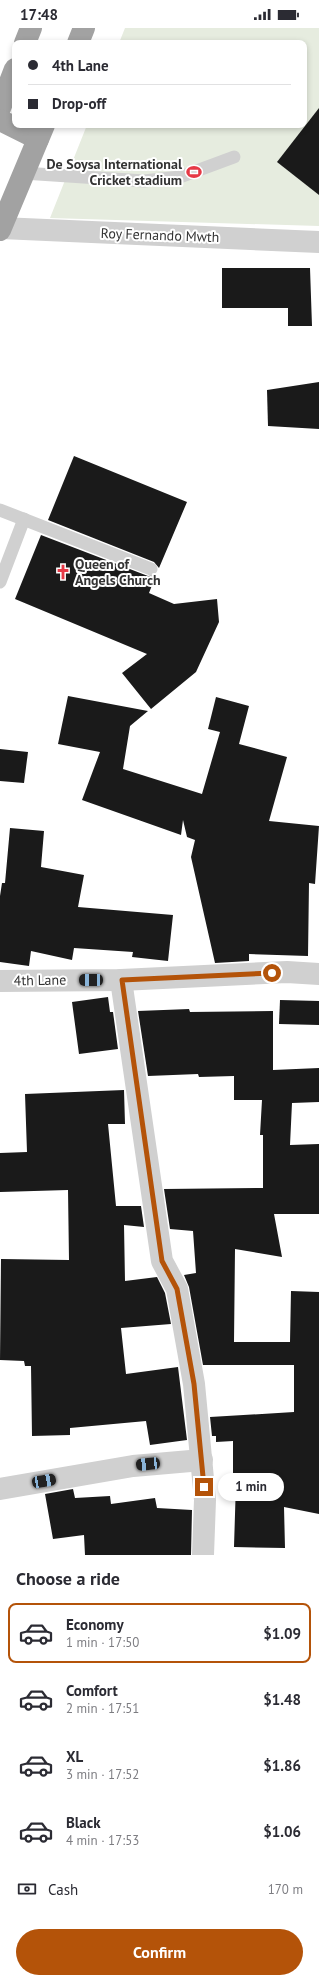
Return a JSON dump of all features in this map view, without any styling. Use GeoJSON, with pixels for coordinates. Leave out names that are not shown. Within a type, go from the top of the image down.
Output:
{"type":"FeatureCollection","features":[{"type":"Feature","properties":{"kind":"highway"},"geometry":{"type":"LineString","coordinates":[[26,40],[31,28]]}},
{"type":"Feature","properties":{"kind":"highway"},"geometry":{"type":"LineString","coordinates":[[79,40],[84,28]]}},
{"type":"Feature","properties":{"kind":"highway"},"geometry":{"type":"LineString","coordinates":[[2,97],[12,75]]}},
{"type":"Feature","properties":{"kind":"highway"},"geometry":{"type":"LineString","coordinates":[[0,120],[12,124]]}},
{"type":"Feature","properties":{"kind":"highway"},"geometry":{"type":"LineString","coordinates":[[0,229],[41,132],[27,128]]}},
{"type":"Feature","properties":{"kind":"street","name":"Roy Fernando Mwth"},"geometry":{"type":"LineString","coordinates":[[0,229],[319,242]]}},
{"type":"Feature","properties":{"kind":"street","name":"4th Lane"},"geometry":{"type":"LineString","coordinates":[[0,981],[122,980],[287,972],[319,974]]}},
{"type":"Feature","properties":{"kind":"street"},"geometry":{"type":"LineString","coordinates":[[122,980],[162,1261],[177,1289],[194,1384],[205,1500],[203,1555]]}},
{"type":"Feature","properties":{"kind":"street"},"geometry":{"type":"LineString","coordinates":[[0,1489],[133,1466],[202,1460]]}},
{"type":"Feature","properties":{"kind":"lane"},"geometry":{"type":"LineString","coordinates":[[23,173],[144,181],[180,177],[234,157]]}},
{"type":"Feature","properties":{"kind":"lane"},"geometry":{"type":"LineString","coordinates":[[0,510],[151,569]]}},
{"type":"Feature","properties":{"kind":"lane"},"geometry":{"type":"LineString","coordinates":[[0,582],[24,519]]}},
{"type":"Feature","properties":{"kind":"shaded area","name":"De Soysa International Cricket stadium"},"geometry":{"type":"Polygon","coordinates":[[[125,28],[319,28],[319,226],[50,218],[86,128],[307,128],[307,40],[120,40],[125,28]]]}},
{"type":"Feature","properties":{"kind":"building"},"geometry":{"type":"Polygon","coordinates":[[[319,108],[319,195],[277,162],[303,128],[307,128],[307,123],[319,108]]]}},
{"type":"Feature","properties":{"kind":"building"},"geometry":{"type":"Polygon","coordinates":[[[222,268],[310,268],[312,326],[288,326],[288,308],[222,308],[222,268]]]}},
{"type":"Feature","properties":{"kind":"building"},"geometry":{"type":"Polygon","coordinates":[[[319,382],[319,429],[268,426],[267,390],[319,382]]]}},
{"type":"Feature","properties":{"kind":"building"},"geometry":{"type":"Polygon","coordinates":[[[74,456],[187,502],[159,568],[154,562],[48,520],[74,456]]]}},
{"type":"Feature","properties":{"kind":"building"},"geometry":{"type":"Polygon","coordinates":[[[41,535],[148,576],[156,575],[149,593],[174,604],[217,599],[219,622],[196,672],[151,709],[122,673],[147,654],[15,599],[41,535]]]}},
{"type":"Feature","properties":{"kind":"building"},"geometry":{"type":"Polygon","coordinates":[[[68,696],[148,711],[130,726],[123,769],[202,794],[220,732],[208,729],[216,697],[249,706],[239,744],[287,757],[269,821],[319,826],[315,884],[309,883],[308,956],[249,954],[249,961],[215,963],[191,857],[195,840],[187,837],[183,820],[181,835],[82,800],[100,752],[58,744],[68,696]]]}},
{"type":"Feature","properties":{"kind":"building"},"geometry":{"type":"Polygon","coordinates":[[[0,749],[28,752],[24,783],[0,781],[0,749]]]}},
{"type":"Feature","properties":{"kind":"building"},"geometry":{"type":"Polygon","coordinates":[[[10,828],[44,831],[41,867],[84,875],[78,907],[173,915],[168,961],[132,957],[133,952],[74,948],[72,960],[31,951],[29,966],[0,962],[0,896],[2,883],[5,883],[10,828]]]}},
{"type":"Feature","properties":{"kind":"building"},"geometry":{"type":"Polygon","coordinates":[[[108,997],[110,1012],[113,1012],[118,1049],[79,1054],[72,1002],[108,997]]]}},
{"type":"Feature","properties":{"kind":"building"},"geometry":{"type":"Polygon","coordinates":[[[280,1000],[319,1001],[319,1025],[279,1024],[280,1000]]]}},
{"type":"Feature","properties":{"kind":"building"},"geometry":{"type":"Polygon","coordinates":[[[189,1009],[190,1012],[273,1011],[273,1070],[319,1068],[319,1102],[292,1103],[290,1145],[319,1144],[319,1214],[274,1214],[282,1257],[235,1249],[234,1342],[290,1342],[291,1291],[319,1292],[319,1514],[284,1507],[285,1548],[234,1547],[236,1482],[233,1482],[233,1441],[216,1442],[216,1436],[212,1436],[210,1417],[294,1412],[294,1365],[203,1365],[189,1287],[184,1275],[196,1273],[193,1231],[170,1229],[164,1189],[263,1188],[263,1135],[260,1135],[262,1100],[234,1100],[234,1076],[199,1077],[198,1074],[148,1076],[138,1011],[189,1009]]]}},
{"type":"Feature","properties":{"kind":"building"},"geometry":{"type":"Polygon","coordinates":[[[124,1090],[125,1124],[108,1124],[116,1206],[141,1206],[144,1227],[124,1225],[125,1281],[157,1277],[165,1293],[171,1324],[121,1328],[126,1374],[178,1367],[187,1440],[150,1445],[146,1421],[70,1428],[70,1435],[32,1436],[31,1366],[25,1366],[24,1361],[0,1360],[1,1259],[69,1260],[68,1190],[0,1192],[0,1153],[27,1152],[25,1094],[124,1090]]]}},
{"type":"Feature","properties":{"kind":"building"},"geometry":{"type":"Polygon","coordinates":[[[73,1489],[75,1498],[110,1496],[111,1504],[155,1498],[157,1508],[192,1510],[191,1555],[85,1555],[84,1535],[53,1539],[45,1494],[73,1489]]]}},
{"type":"Feature","properties":{"kind":"place","name":"De Soysa International Cricket stadium"},"geometry":{"type":"Point","coordinates":[194,172]}},
{"type":"Feature","properties":{"kind":"place","name":"Queen of Angels Church"},"geometry":{"type":"Point","coordinates":[63,572]}},
{"type":"Feature","properties":{"kind":"route"},"geometry":{"type":"LineString","coordinates":[[204,1487],[194,1384],[177,1289],[162,1261],[136,1087],[122,980],[272,973]]}}]}
